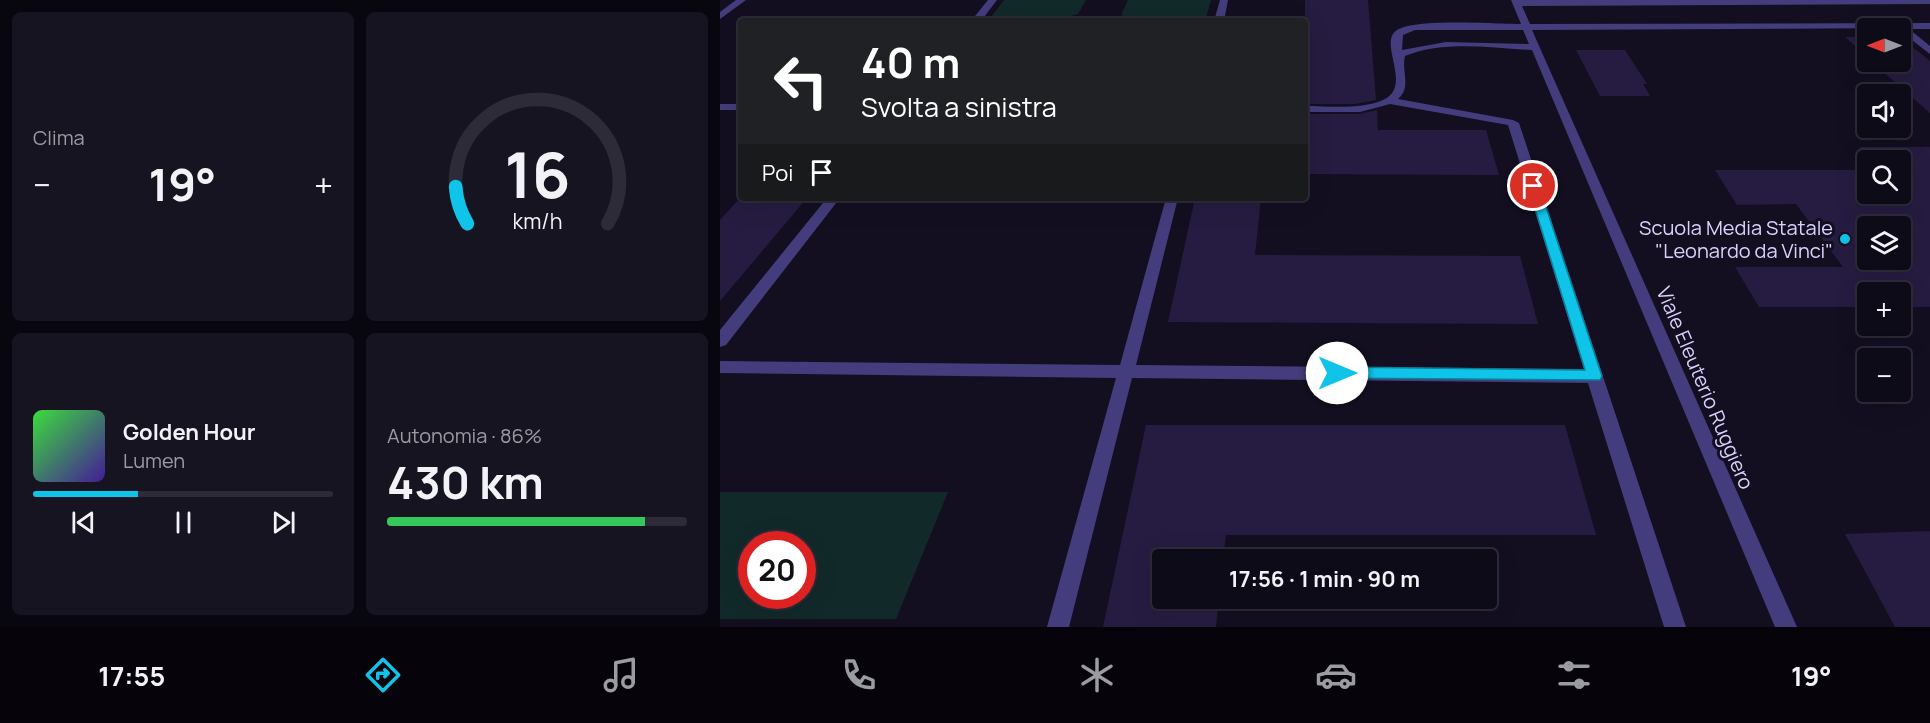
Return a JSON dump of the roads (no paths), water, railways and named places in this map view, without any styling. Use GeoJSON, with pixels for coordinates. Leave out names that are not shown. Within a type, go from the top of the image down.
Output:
{"type":"FeatureCollection","features":[{"type":"Feature","properties":{"kind":"street"},"geometry":{"type":"LineString","coordinates":[[720,16],[742,0]]}},
{"type":"Feature","properties":{"kind":"street"},"geometry":{"type":"LineString","coordinates":[[978,18],[993,0]]}},
{"type":"Feature","properties":{"kind":"street"},"geometry":{"type":"LineString","coordinates":[[1220,18],[1224,0]]}},
{"type":"Feature","properties":{"kind":"street"},"geometry":{"type":"LineString","coordinates":[[1515,2],[1930,1]]}},
{"type":"Feature","properties":{"kind":"street","name":"Viale Eleuterio Ruggiero"},"geometry":{"type":"LineString","coordinates":[[1515,2],[1786,627]]}},
{"type":"Feature","properties":{"kind":"street"},"geometry":{"type":"LineString","coordinates":[[1308,109],[1359,109],[1376,107],[1389,101],[1398,94],[1401,85],[1396,38],[1399,33],[1414,27],[1857,26]]}},
{"type":"Feature","properties":{"kind":"street"},"geometry":{"type":"LineString","coordinates":[[1911,26],[1930,26]]}},
{"type":"Feature","properties":{"kind":"street"},"geometry":{"type":"LineString","coordinates":[[1911,35],[1930,51]]}},
{"type":"Feature","properties":{"kind":"street"},"geometry":{"type":"LineString","coordinates":[[1398,64],[1401,54],[1426,46],[1534,46]]}},
{"type":"Feature","properties":{"kind":"street"},"geometry":{"type":"LineString","coordinates":[[1389,101],[1513,123],[1675,627]]}},
{"type":"Feature","properties":{"kind":"street"},"geometry":{"type":"LineString","coordinates":[[720,107],[738,108]]}},
{"type":"Feature","properties":{"kind":"street"},"geometry":{"type":"LineString","coordinates":[[720,341],[832,201]]}},
{"type":"Feature","properties":{"kind":"street"},"geometry":{"type":"LineString","coordinates":[[1058,627],[1171,201]]}},
{"type":"Feature","properties":{"kind":"street"},"geometry":{"type":"LineString","coordinates":[[720,367],[1594,376]]}},
{"type":"Feature","properties":{"kind":"place","name":"Scuola Media Statale \"Leonardo da Vinci\""},"geometry":{"type":"Point","coordinates":[1845,239]}}]}
